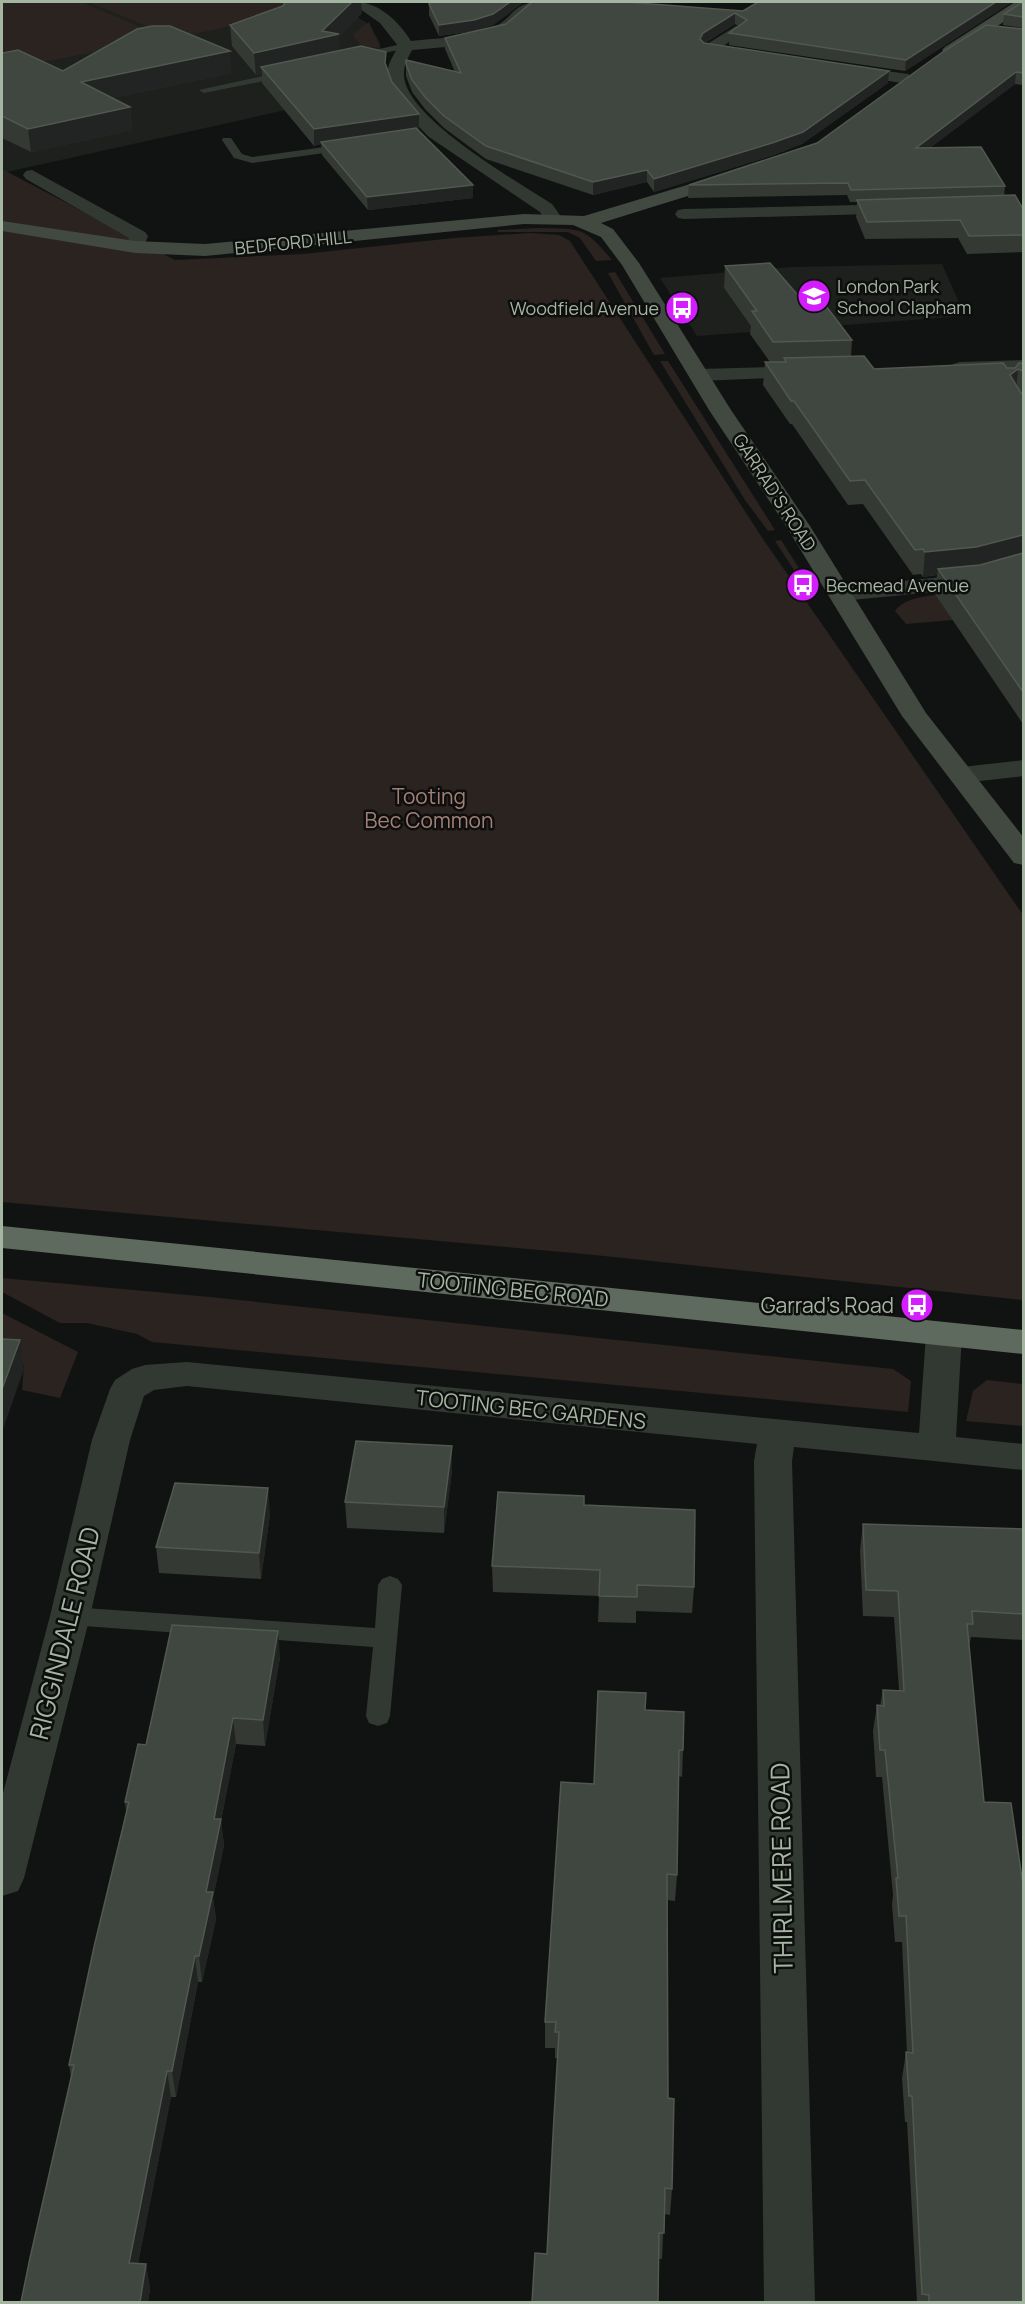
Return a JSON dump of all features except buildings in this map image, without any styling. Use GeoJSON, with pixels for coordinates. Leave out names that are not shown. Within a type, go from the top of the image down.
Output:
{"type":"FeatureCollection","features":[{"type":"Feature","properties":{"kind":"highway","name":"TOOTING BEC ROAD"},"geometry":{"type":"LineString","coordinates":[[2,1237],[1023,1342]]}},
{"type":"Feature","properties":{"kind":"main road"},"geometry":{"type":"LineString","coordinates":[[937,58],[1023,2]]}},
{"type":"Feature","properties":{"kind":"main road"},"geometry":{"type":"LineString","coordinates":[[890,92],[915,75]]}},
{"type":"Feature","properties":{"kind":"main road"},"geometry":{"type":"LineString","coordinates":[[585,222],[746,172]]}},
{"type":"Feature","properties":{"kind":"main road","name":"BEDFORD HILL"},"geometry":{"type":"LineString","coordinates":[[2,226],[135,247],[205,250],[252,248],[469,224],[553,218],[585,222]]}},
{"type":"Feature","properties":{"kind":"main road","name":"GARRAD'S ROAD"},"geometry":{"type":"LineString","coordinates":[[585,222],[607,232],[630,263],[720,410],[841,594],[915,716],[1023,857]]}},
{"type":"Feature","properties":{"kind":"street"},"geometry":{"type":"LineString","coordinates":[[357,2],[392,25],[399,33],[405,46],[395,71],[399,90],[428,134],[546,208],[553,218]]}},
{"type":"Feature","properties":{"kind":"street"},"geometry":{"type":"LineString","coordinates":[[405,46],[457,41],[500,30],[534,2]]}},
{"type":"Feature","properties":{"kind":"street"},"geometry":{"type":"LineString","coordinates":[[980,30],[1002,32]]}},
{"type":"Feature","properties":{"kind":"street"},"geometry":{"type":"LineString","coordinates":[[736,31],[709,49],[757,57]]}},
{"type":"Feature","properties":{"kind":"street"},"geometry":{"type":"LineString","coordinates":[[824,67],[915,75]]}},
{"type":"Feature","properties":{"kind":"street"},"geometry":{"type":"LineString","coordinates":[[32,175],[139,236],[135,247]]}},
{"type":"Feature","properties":{"kind":"street"},"geometry":{"type":"LineString","coordinates":[[684,214],[917,208]]}},
{"type":"Feature","properties":{"kind":"street"},"geometry":{"type":"LineString","coordinates":[[935,368],[1000,373],[1023,366]]}},
{"type":"Feature","properties":{"kind":"street"},"geometry":{"type":"LineString","coordinates":[[700,375],[828,371]]}},
{"type":"Feature","properties":{"kind":"street"},"geometry":{"type":"LineString","coordinates":[[841,594],[976,581],[1023,567]]}},
{"type":"Feature","properties":{"kind":"street"},"geometry":{"type":"LineString","coordinates":[[962,775],[1023,768]]}},
{"type":"Feature","properties":{"kind":"street"},"geometry":{"type":"LineString","coordinates":[[937,1447],[944,1334]]}},
{"type":"Feature","properties":{"kind":"street","name":"TOOTING BEC GARDENS"},"geometry":{"type":"LineString","coordinates":[[128,1389],[145,1378],[187,1374],[1023,1457]]}},
{"type":"Feature","properties":{"kind":"street","name":"RIGGINDALE ROAD"},"geometry":{"type":"LineString","coordinates":[[2,1878],[70,1616],[111,1440],[128,1389]]}},
{"type":"Feature","properties":{"kind":"street","name":"THIRLMERE ROAD"},"geometry":{"type":"LineString","coordinates":[[777,1434],[773,1473],[790,2302]]}},
{"type":"Feature","properties":{"kind":"lane"},"geometry":{"type":"LineString","coordinates":[[351,57],[405,46]]}},
{"type":"Feature","properties":{"kind":"lane"},"geometry":{"type":"LineString","coordinates":[[204,90],[253,82],[295,71]]}},
{"type":"Feature","properties":{"kind":"lane"},"geometry":{"type":"LineString","coordinates":[[227,140],[238,156],[252,160],[357,145]]}},
{"type":"Feature","properties":{"kind":"lane"},"geometry":{"type":"LineString","coordinates":[[378,1716],[390,1585]]}},
{"type":"Feature","properties":{"kind":"lane"},"geometry":{"type":"LineString","coordinates":[[70,1616],[114,1617],[317,1636],[386,1638]]}},
{"type":"Feature","properties":{"kind":"shaded area"},"geometry":{"type":"Polygon","coordinates":[[[2,2],[332,2],[369,24],[379,41],[382,53],[376,90],[7,172],[2,169],[2,2]]]}},
{"type":"Feature","properties":{"kind":"shaded area","name":"London Park School Clapham"},"geometry":{"type":"Polygon","coordinates":[[[942,264],[965,316],[697,336],[660,278],[792,267],[942,264]]]}},
{"type":"Feature","properties":{"kind":"green space"},"geometry":{"type":"Polygon","coordinates":[[[2,2],[82,2],[166,38],[2,70],[2,2]]]}},
{"type":"Feature","properties":{"kind":"green space"},"geometry":{"type":"Polygon","coordinates":[[[88,2],[332,2],[335,3],[176,38],[88,2]]]}},
{"type":"Feature","properties":{"kind":"green space"},"geometry":{"type":"Polygon","coordinates":[[[369,22],[380,47],[364,46],[353,34],[369,22]]]}},
{"type":"Feature","properties":{"kind":"green space","name":"Tooting Bec Common"},"geometry":{"type":"Polygon","coordinates":[[[2,169],[175,260],[303,254],[454,238],[530,233],[559,235],[570,241],[761,536],[1023,915],[1023,1300],[585,1254],[2,1202],[2,169]]]}},
{"type":"Feature","properties":{"kind":"green space"},"geometry":{"type":"Polygon","coordinates":[[[540,228],[582,232],[595,241],[612,260],[596,261],[580,238],[568,232],[498,232],[497,230],[540,228]]]}},
{"type":"Feature","properties":{"kind":"green space"},"geometry":{"type":"Polygon","coordinates":[[[615,272],[665,354],[654,355],[608,273],[615,272]]]}},
{"type":"Feature","properties":{"kind":"green space"},"geometry":{"type":"Polygon","coordinates":[[[660,361],[668,361],[775,530],[768,531],[745,500],[660,361]]]}},
{"type":"Feature","properties":{"kind":"green space"},"geometry":{"type":"Polygon","coordinates":[[[781,540],[813,590],[807,590],[775,541],[781,540]]]}},
{"type":"Feature","properties":{"kind":"green space"},"geometry":{"type":"Polygon","coordinates":[[[979,592],[1023,614],[906,624],[895,611],[910,600],[921,597],[979,592]]]}},
{"type":"Feature","properties":{"kind":"green space"},"geometry":{"type":"Polygon","coordinates":[[[2,1278],[210,1297],[893,1369],[911,1381],[908,1412],[152,1342],[137,1334],[87,1323],[60,1323],[2,1292],[2,1278]]]}},
{"type":"Feature","properties":{"kind":"green space"},"geometry":{"type":"Polygon","coordinates":[[[2,1313],[78,1352],[60,1398],[22,1390],[24,1365],[2,1362],[2,1313]]]}},
{"type":"Feature","properties":{"kind":"green space"},"geometry":{"type":"Polygon","coordinates":[[[987,1380],[1023,1384],[1023,1426],[966,1421],[973,1391],[987,1380]]]}},
{"type":"Feature","properties":{"kind":"place","name":"London Park School Clapham"},"geometry":{"type":"Point","coordinates":[814,296]}},
{"type":"Feature","properties":{"kind":"place","name":"Woodfield Avenue"},"geometry":{"type":"Point","coordinates":[682,308]}},
{"type":"Feature","properties":{"kind":"place","name":"Becmead Avenue"},"geometry":{"type":"Point","coordinates":[803,585]}},
{"type":"Feature","properties":{"kind":"place","name":"Garrad's Road"},"geometry":{"type":"Point","coordinates":[917,1305]}}]}
